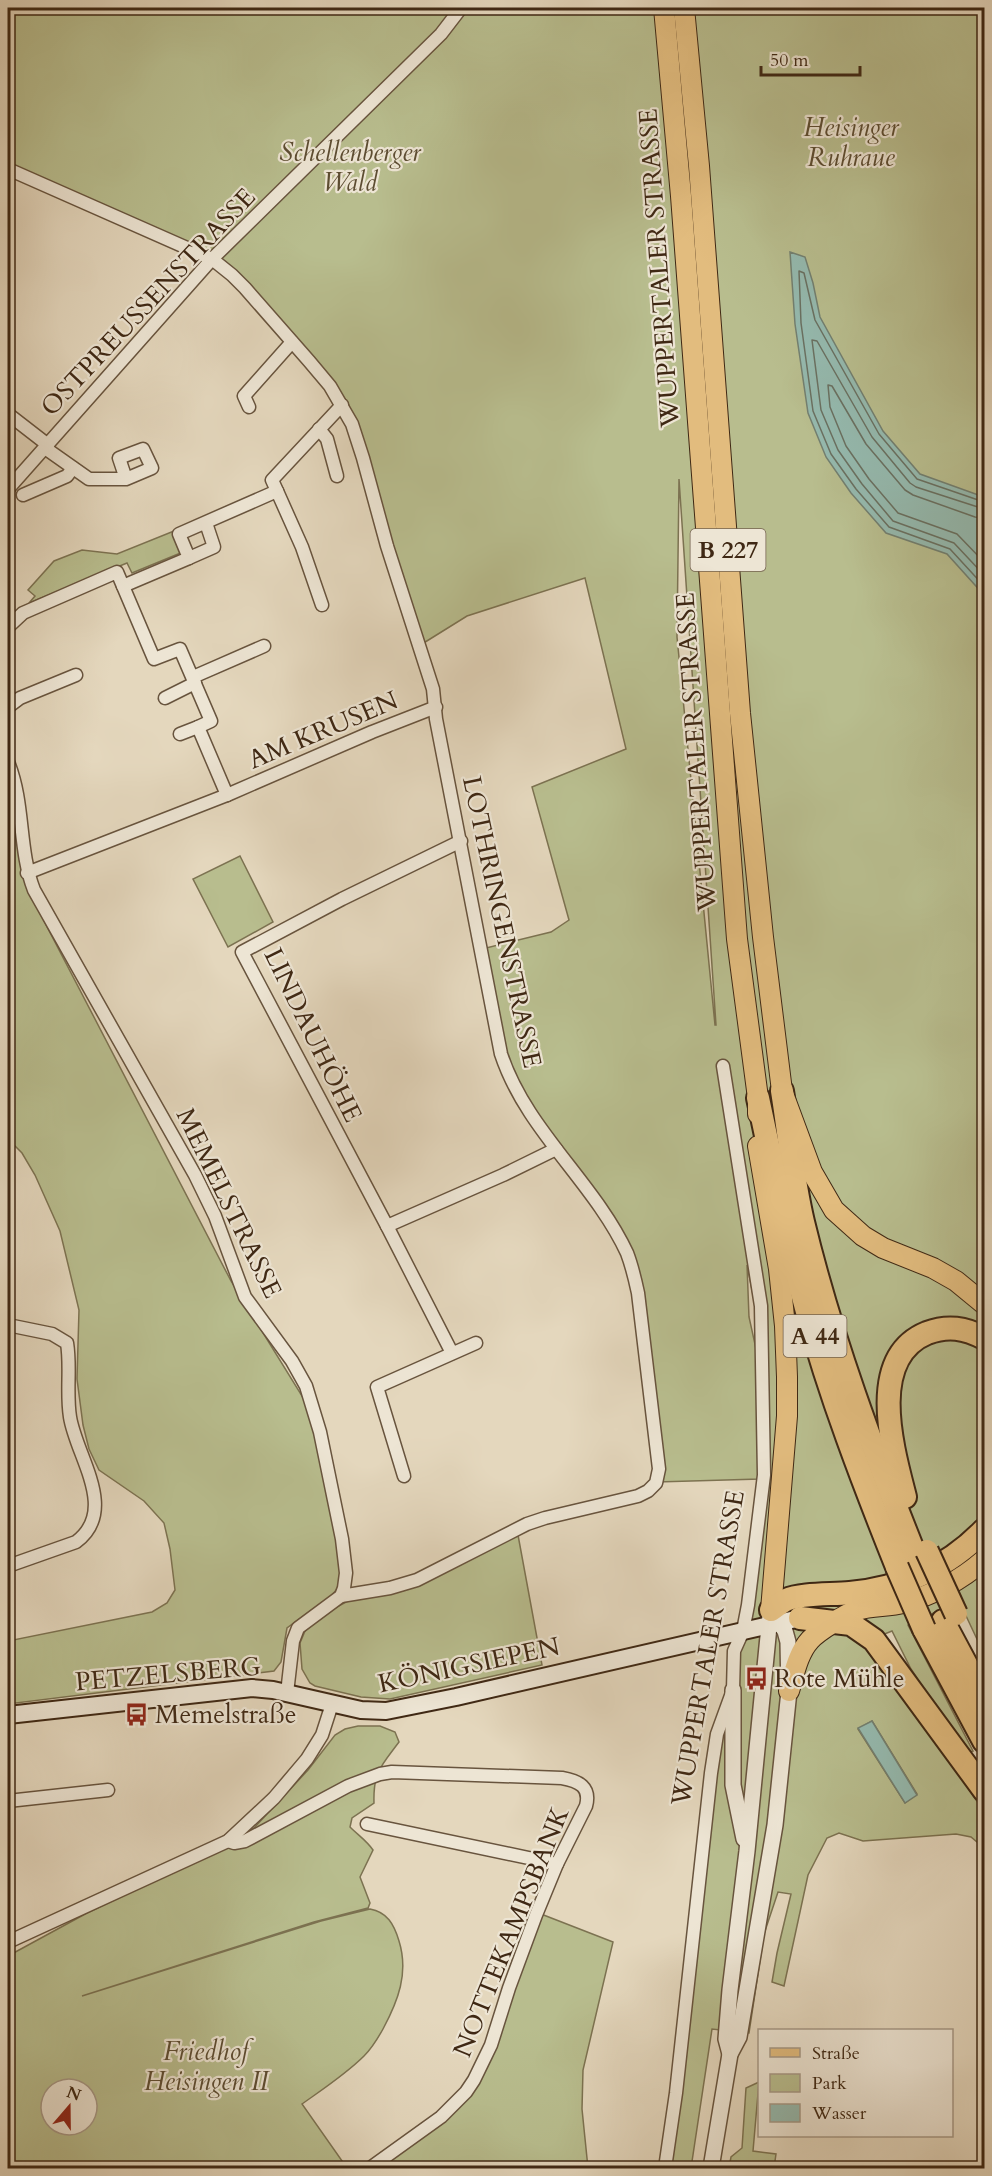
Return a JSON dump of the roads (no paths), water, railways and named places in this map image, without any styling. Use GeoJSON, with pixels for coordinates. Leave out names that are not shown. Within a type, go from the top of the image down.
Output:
{"type":"FeatureCollection","features":[{"type":"Feature","properties":{"kind":"highway","name":"A 44"},"geometry":{"type":"LineString","coordinates":[[782,1091],[803,1221],[869,1439],[914,1559],[941,1621],[984,1741]]}},
{"type":"Feature","properties":{"kind":"highway","name":"A 44"},"geometry":{"type":"LineString","coordinates":[[758,1098],[784,1221],[806,1310],[849,1446],[914,1559]]}},
{"type":"Feature","properties":{"kind":"highway"},"geometry":{"type":"LineString","coordinates":[[941,1621],[914,1559],[906,1503],[891,1444],[890,1384],[894,1366],[906,1348],[919,1336],[936,1330],[961,1328],[984,1338]]}},
{"type":"Feature","properties":{"kind":"highway"},"geometry":{"type":"LineString","coordinates":[[984,1530],[953,1559],[913,1579],[869,1591],[787,1599],[779,1618],[837,1622],[851,1624],[858,1628],[879,1646],[984,1790]]}},
{"type":"Feature","properties":{"kind":"highway","name":"A 44"},"geometry":{"type":"LineString","coordinates":[[941,1621],[984,1698]]}},
{"type":"Feature","properties":{"kind":"main road","name":"WUPPERTALER STRASSE"},"geometry":{"type":"LineString","coordinates":[[664,8],[680,184],[737,939],[758,1098],[758,1145],[779,1269],[785,1326],[787,1416],[779,1618]]}},
{"type":"Feature","properties":{"kind":"main road","name":"WUPPERTALER STRASSE"},"geometry":{"type":"LineString","coordinates":[[684,8],[698,155],[740,713],[763,937],[782,1091],[812,1172],[834,1210],[863,1236],[883,1248],[933,1268],[956,1281],[984,1304]]}},
{"type":"Feature","properties":{"kind":"main road"},"geometry":{"type":"LineString","coordinates":[[779,1618],[902,1604],[926,1595],[969,1573],[984,1560]]}},
{"type":"Feature","properties":{"kind":"main road"},"geometry":{"type":"LineString","coordinates":[[789,1691],[798,1662],[810,1640],[822,1629],[858,1610]]}},
{"type":"Feature","properties":{"kind":"main road","name":"KÖNIGSIEPEN"},"geometry":{"type":"LineString","coordinates":[[332,1704],[374,1712],[394,1710],[743,1631],[779,1618]]}},
{"type":"Feature","properties":{"kind":"main road","name":"PETZELSBERG"},"geometry":{"type":"LineString","coordinates":[[8,1715],[244,1688],[287,1693],[332,1704]]}},
{"type":"Feature","properties":{"kind":"street","name":"OSTPREUSSENSTRASSE"},"geometry":{"type":"LineString","coordinates":[[8,489],[212,259],[441,34],[461,8]]}},
{"type":"Feature","properties":{"kind":"street","name":"LOTHRINGENSTRASSE"},"geometry":{"type":"LineString","coordinates":[[8,169],[212,259],[245,288],[330,386],[342,405],[352,424],[363,458],[387,546],[433,688],[436,719],[501,1054],[514,1086],[618,1236],[634,1275],[659,1469],[656,1483],[648,1491],[638,1496],[566,1511],[527,1524],[417,1580],[390,1588],[340,1596]]}},
{"type":"Feature","properties":{"kind":"street"},"geometry":{"type":"LineString","coordinates":[[249,406],[244,396],[292,342]]}},
{"type":"Feature","properties":{"kind":"street"},"geometry":{"type":"LineString","coordinates":[[322,605],[302,547],[272,480],[342,405]]}},
{"type":"Feature","properties":{"kind":"street"},"geometry":{"type":"LineString","coordinates":[[8,414],[46,446]]}},
{"type":"Feature","properties":{"kind":"street"},"geometry":{"type":"LineString","coordinates":[[320,429],[327,439],[337,476]]}},
{"type":"Feature","properties":{"kind":"street","name":"OSTPREUSSENSTRASSE"},"geometry":{"type":"LineString","coordinates":[[46,446],[89,479],[126,479]]}},
{"type":"Feature","properties":{"kind":"street"},"geometry":{"type":"LineString","coordinates":[[23,495],[67,476],[73,468]]}},
{"type":"Feature","properties":{"kind":"street"},"geometry":{"type":"LineString","coordinates":[[189,558],[179,534],[277,491]]}},
{"type":"Feature","properties":{"kind":"street"},"geometry":{"type":"LineString","coordinates":[[123,586],[214,547],[206,523]]}},
{"type":"Feature","properties":{"kind":"street"},"geometry":{"type":"LineString","coordinates":[[8,627],[23,613],[117,572],[154,659],[180,649],[211,720],[180,734]]}},
{"type":"Feature","properties":{"kind":"street"},"geometry":{"type":"LineString","coordinates":[[165,698],[194,680],[264,646]]}},
{"type":"Feature","properties":{"kind":"street"},"geometry":{"type":"LineString","coordinates":[[8,707],[20,698],[76,675]]}},
{"type":"Feature","properties":{"kind":"street","name":"AM KRUSEN"},"geometry":{"type":"LineString","coordinates":[[27,873],[228,795],[435,707]]}},
{"type":"Feature","properties":{"kind":"street","name":"AM KRUSEN"},"geometry":{"type":"LineString","coordinates":[[198,727],[228,795]]}},
{"type":"Feature","properties":{"kind":"street","name":"MEMELSTRASSE"},"geometry":{"type":"LineString","coordinates":[[8,762],[21,808],[27,873],[34,890],[195,1175],[215,1216],[245,1296],[292,1361],[306,1386],[323,1447],[342,1539],[346,1573],[344,1588],[340,1596]]}},
{"type":"Feature","properties":{"kind":"street","name":"LINDAUHÖHE"},"geometry":{"type":"LineString","coordinates":[[452,1353],[242,952],[342,899],[460,841]]}},
{"type":"Feature","properties":{"kind":"street","name":"WUPPERTALER STRASSE"},"geometry":{"type":"LineString","coordinates":[[665,2169],[676,2093],[711,1773],[717,1734],[733,1690],[734,1651],[743,1631],[753,1573],[764,1475],[761,1306],[723,1066]]}},
{"type":"Feature","properties":{"kind":"street"},"geometry":{"type":"LineString","coordinates":[[387,1226],[556,1149]]}},
{"type":"Feature","properties":{"kind":"street"},"geometry":{"type":"LineString","coordinates":[[8,1325],[52,1334],[67,1343],[70,1418],[95,1497],[92,1519],[84,1536],[76,1542],[8,1566]]}},
{"type":"Feature","properties":{"kind":"street"},"geometry":{"type":"LineString","coordinates":[[404,1476],[377,1387],[476,1343]]}},
{"type":"Feature","properties":{"kind":"street"},"geometry":{"type":"LineString","coordinates":[[287,1693],[295,1634],[298,1628],[340,1596]]}},
{"type":"Feature","properties":{"kind":"street"},"geometry":{"type":"LineString","coordinates":[[711,2169],[730,2054],[739,2037],[781,1781],[789,1691],[789,1642],[779,1618]]}},
{"type":"Feature","properties":{"kind":"street"},"geometry":{"type":"LineString","coordinates":[[730,2054],[726,2039],[747,1851],[779,1618]]}},
{"type":"Feature","properties":{"kind":"street"},"geometry":{"type":"LineString","coordinates":[[733,1690],[732,1785],[747,1851]]}},
{"type":"Feature","properties":{"kind":"street"},"geometry":{"type":"LineString","coordinates":[[8,1942],[228,1841],[261,1812],[307,1759],[322,1735],[332,1704]]}},
{"type":"Feature","properties":{"kind":"street","name":"NOTTEKAMPSBANK"},"geometry":{"type":"LineString","coordinates":[[228,1841],[234,1843],[245,1841],[348,1786],[392,1772],[562,1778],[577,1781],[585,1788],[586,1806],[557,1864],[525,1944],[491,2045],[470,2086],[441,2117],[370,2169]]}},
{"type":"Feature","properties":{"kind":"street"},"geometry":{"type":"LineString","coordinates":[[8,1801],[108,1790]]}},
{"type":"Feature","properties":{"kind":"street"},"geometry":{"type":"LineString","coordinates":[[367,1824],[557,1864]]}},
{"type":"Feature","properties":{"kind":"water"},"geometry":{"type":"Polygon","coordinates":[[[790,252],[805,257],[820,317],[883,431],[920,474],[984,497],[984,595],[947,554],[886,533],[851,493],[826,457],[808,413],[795,324],[790,252]]]}},
{"type":"Feature","properties":{"kind":"water"},"geometry":{"type":"Polygon","coordinates":[[[872,1721],[917,1795],[905,1803],[858,1728],[872,1721]]]}},
{"type":"Feature","properties":{"kind":"place","name":"Rote Mühle"},"geometry":{"type":"Point","coordinates":[756,1678]}},
{"type":"Feature","properties":{"kind":"place","name":"Memelstraße"},"geometry":{"type":"Point","coordinates":[137,1714]}},
{"type":"Feature","properties":{"kind":"park label","name":"Heisinger Ruhraue"},"geometry":{"type":"Point","coordinates":[851,142]}},
{"type":"Feature","properties":{"kind":"park label","name":"Schellenberger Wald"},"geometry":{"type":"Point","coordinates":[350,167]}},
{"type":"Feature","properties":{"kind":"park label","name":"Friedhof Heisingen II"},"geometry":{"type":"Point","coordinates":[206,2066]}}]}
